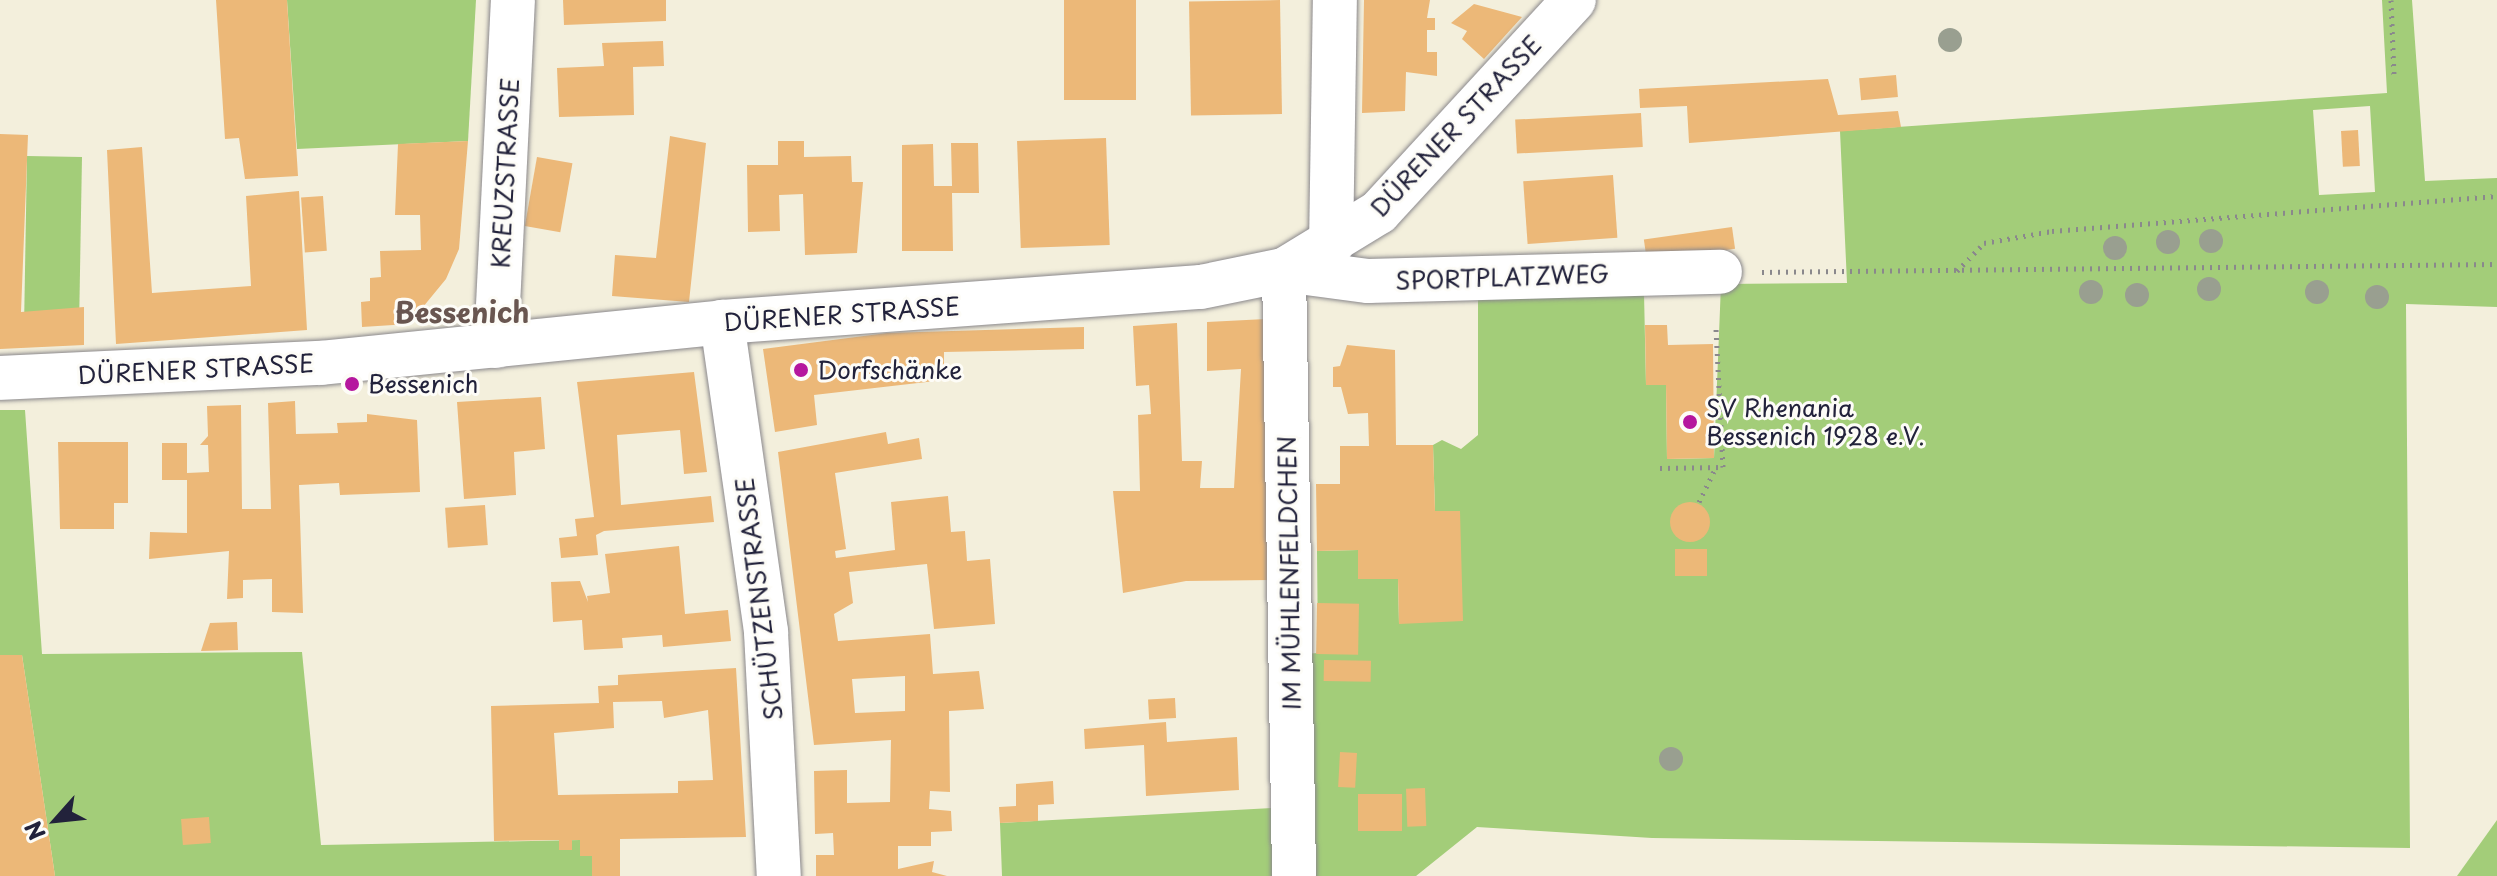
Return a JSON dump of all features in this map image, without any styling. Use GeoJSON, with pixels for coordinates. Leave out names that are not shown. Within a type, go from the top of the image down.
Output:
{"type":"FeatureCollection","features":[{"type":"Feature","properties":{"kind":"street","name":"KREUZSTRASSE"},"geometry":{"type":"LineString","coordinates":[[496,346],[513,0]]}},
{"type":"Feature","properties":{"kind":"street"},"geometry":{"type":"LineString","coordinates":[[1331,246],[1335,0]]}},
{"type":"Feature","properties":{"kind":"street","name":"DÜRENER STRASSE"},"geometry":{"type":"LineString","coordinates":[[0,378],[240,369],[722,322],[1201,287],[1284,270],[1331,246],[1411,181],[1574,0]]}},
{"type":"Feature","properties":{"kind":"street","name":"SPORTPLATZWEG"},"geometry":{"type":"LineString","coordinates":[[1284,270],[1368,281],[1720,272]]}},
{"type":"Feature","properties":{"kind":"street","name":"IM MÜHLENFELDCHEN"},"geometry":{"type":"LineString","coordinates":[[1284,270],[1294,876]]}},
{"type":"Feature","properties":{"kind":"street","name":"SCHÜTZENSTRASSE"},"geometry":{"type":"LineString","coordinates":[[722,322],[769,658],[779,876]]}},
{"type":"Feature","properties":{"kind":"path"},"geometry":{"type":"LineString","coordinates":[[2391,0],[2394,76]]}},
{"type":"Feature","properties":{"kind":"path"},"geometry":{"type":"LineString","coordinates":[[1956,272],[1984,243],[2052,231],[2497,196]]}},
{"type":"Feature","properties":{"kind":"path"},"geometry":{"type":"LineString","coordinates":[[1720,272],[1956,272],[2497,264]]}},
{"type":"Feature","properties":{"kind":"path"},"geometry":{"type":"LineString","coordinates":[[1660,468],[1723,467],[1716,327]]}},
{"type":"Feature","properties":{"kind":"path"},"geometry":{"type":"LineString","coordinates":[[1699,502],[1716,467]]}},
{"type":"Feature","properties":{"kind":"green space"},"geometry":{"type":"Polygon","coordinates":[[[287,0],[476,0],[468,141],[297,149],[287,0]]]}},
{"type":"Feature","properties":{"kind":"green space"},"geometry":{"type":"Polygon","coordinates":[[[2382,0],[2412,0],[2425,181],[2497,178],[2497,307],[2406,304],[2410,848],[1652,838],[1477,827],[1416,876],[1002,876],[1000,823],[1273,808],[1272,656],[1318,653],[1317,551],[1358,550],[1358,579],[1398,579],[1399,624],[1460,511],[1435,511],[1433,445],[1442,440],[1461,449],[1478,435],[1478,295],[1644,293],[1646,385],[1666,385],[1667,459],[1714,458],[1721,284],[1847,283],[1840,131],[2387,93],[2382,0]],[[2370,106],[2313,110],[2319,195],[2375,192],[2370,106]]]}},
{"type":"Feature","properties":{"kind":"green space"},"geometry":{"type":"Polygon","coordinates":[[[27,156],[82,157],[79,313],[24,312],[27,156]]]}},
{"type":"Feature","properties":{"kind":"green space"},"geometry":{"type":"Polygon","coordinates":[[[0,410],[25,410],[42,654],[302,652],[321,845],[580,840],[580,856],[592,856],[592,876],[55,876],[22,655],[0,655],[0,410]]]}},
{"type":"Feature","properties":{"kind":"green space"},"geometry":{"type":"Polygon","coordinates":[[[2497,820],[2497,876],[2457,876],[2497,820]]]}},
{"type":"Feature","properties":{"kind":"building"},"geometry":{"type":"Polygon","coordinates":[[[216,0],[287,0],[298,176],[245,179],[239,138],[225,139],[216,0]]]}},
{"type":"Feature","properties":{"kind":"building"},"geometry":{"type":"Polygon","coordinates":[[[563,0],[666,0],[666,21],[564,25],[563,0]]]}},
{"type":"Feature","properties":{"kind":"building"},"geometry":{"type":"Polygon","coordinates":[[[1064,0],[1136,0],[1136,100],[1064,100],[1064,0]]]}},
{"type":"Feature","properties":{"kind":"building"},"geometry":{"type":"Polygon","coordinates":[[[1280,0],[1282,114],[1191,116],[1189,2],[1280,0]]]}},
{"type":"Feature","properties":{"kind":"building"},"geometry":{"type":"Polygon","coordinates":[[[1364,0],[1430,0],[1427,18],[1435,18],[1435,30],[1427,30],[1427,52],[1437,52],[1437,76],[1406,72],[1405,111],[1362,113],[1364,0]]]}},
{"type":"Feature","properties":{"kind":"building"},"geometry":{"type":"Polygon","coordinates":[[[1474,4],[1522,17],[1484,59],[1462,39],[1467,31],[1451,23],[1474,4]]]}},
{"type":"Feature","properties":{"kind":"building"},"geometry":{"type":"Polygon","coordinates":[[[663,41],[664,66],[633,67],[634,115],[559,117],[557,68],[604,66],[602,43],[663,41]]]}},
{"type":"Feature","properties":{"kind":"building"},"geometry":{"type":"Polygon","coordinates":[[[1896,75],[1898,97],[1861,100],[1859,78],[1896,75]]]}},
{"type":"Feature","properties":{"kind":"building"},"geometry":{"type":"Polygon","coordinates":[[[1828,79],[1838,115],[1898,111],[1901,127],[1689,143],[1687,106],[1640,108],[1639,89],[1828,79]]]}},
{"type":"Feature","properties":{"kind":"building"},"geometry":{"type":"Polygon","coordinates":[[[1641,113],[1643,147],[1517,154],[1515,120],[1641,113]]]}},
{"type":"Feature","properties":{"kind":"building"},"geometry":{"type":"Polygon","coordinates":[[[2358,130],[2360,166],[2343,167],[2341,131],[2358,130]]]}},
{"type":"Feature","properties":{"kind":"building"},"geometry":{"type":"Polygon","coordinates":[[[0,134],[28,135],[21,312],[84,307],[84,345],[0,349],[0,134]]]}},
{"type":"Feature","properties":{"kind":"building"},"geometry":{"type":"Polygon","coordinates":[[[670,136],[706,143],[689,302],[612,296],[615,255],[656,258],[670,136]]]}},
{"type":"Feature","properties":{"kind":"building"},"geometry":{"type":"Polygon","coordinates":[[[1106,138],[1110,245],[1021,248],[1017,141],[1106,138]]]}},
{"type":"Feature","properties":{"kind":"building"},"geometry":{"type":"Polygon","coordinates":[[[468,141],[459,249],[446,279],[409,324],[362,327],[361,302],[370,301],[370,278],[381,277],[380,251],[421,250],[420,215],[395,215],[398,144],[468,141]]]}},
{"type":"Feature","properties":{"kind":"building"},"geometry":{"type":"Polygon","coordinates":[[[778,141],[804,141],[804,157],[851,156],[852,182],[863,182],[857,253],[805,255],[803,194],[779,195],[780,231],[748,232],[747,165],[778,165],[778,141]]]}},
{"type":"Feature","properties":{"kind":"building"},"geometry":{"type":"Polygon","coordinates":[[[951,143],[978,143],[979,193],[952,193],[953,251],[902,251],[902,145],[933,144],[934,186],[952,186],[951,143]]]}},
{"type":"Feature","properties":{"kind":"building"},"geometry":{"type":"Polygon","coordinates":[[[142,147],[152,293],[251,286],[246,196],[299,191],[307,330],[116,344],[107,150],[142,147]]]}},
{"type":"Feature","properties":{"kind":"building"},"geometry":{"type":"Polygon","coordinates":[[[537,157],[572,163],[560,232],[525,226],[537,157]]]}},
{"type":"Feature","properties":{"kind":"building"},"geometry":{"type":"Polygon","coordinates":[[[1613,175],[1617,238],[1528,244],[1523,181],[1613,175]]]}},
{"type":"Feature","properties":{"kind":"building"},"geometry":{"type":"Polygon","coordinates":[[[323,196],[327,251],[305,252],[301,198],[323,196]]]}},
{"type":"Feature","properties":{"kind":"building"},"geometry":{"type":"Polygon","coordinates":[[[1732,227],[1735,249],[1647,261],[1644,239],[1732,227]]]}},
{"type":"Feature","properties":{"kind":"building"},"geometry":{"type":"Polygon","coordinates":[[[1266,319],[1270,580],[1186,581],[1123,593],[1113,491],[1140,491],[1138,415],[1151,414],[1149,385],[1136,386],[1133,326],[1177,323],[1182,461],[1202,461],[1200,488],[1234,488],[1241,369],[1207,371],[1207,322],[1266,319]]]}},
{"type":"Feature","properties":{"kind":"building","name":"SV Rhenania Bessenich 1928 e.V."},"geometry":{"type":"Polygon","coordinates":[[[1645,325],[1667,325],[1668,345],[1713,344],[1714,458],[1667,459],[1666,385],[1646,385],[1645,325]]]}},
{"type":"Feature","properties":{"kind":"building"},"geometry":{"type":"Polygon","coordinates":[[[1084,327],[1084,349],[944,352],[944,380],[814,395],[817,425],[775,432],[763,349],[887,333],[1084,327]]]}},
{"type":"Feature","properties":{"kind":"building"},"geometry":{"type":"Polygon","coordinates":[[[1347,345],[1395,350],[1396,445],[1433,445],[1435,511],[1460,511],[1463,621],[1399,624],[1398,579],[1358,579],[1358,550],[1317,551],[1316,484],[1340,484],[1340,446],[1369,446],[1368,413],[1348,414],[1341,387],[1333,387],[1333,367],[1340,366],[1347,345]]]}},
{"type":"Feature","properties":{"kind":"building"},"geometry":{"type":"Polygon","coordinates":[[[694,372],[707,472],[684,474],[680,430],[617,435],[621,505],[711,496],[714,522],[604,531],[596,535],[598,555],[561,558],[559,538],[577,536],[575,519],[594,517],[577,382],[694,372]]]}},
{"type":"Feature","properties":{"kind":"building"},"geometry":{"type":"Polygon","coordinates":[[[541,397],[545,449],[514,452],[516,495],[464,499],[457,402],[541,397]]]}},
{"type":"Feature","properties":{"kind":"building"},"geometry":{"type":"Polygon","coordinates":[[[295,401],[296,434],[338,433],[337,423],[367,422],[367,414],[417,420],[420,492],[340,495],[339,483],[299,485],[303,613],[272,612],[272,579],[243,580],[243,598],[227,599],[229,551],[149,559],[150,532],[187,533],[187,480],[162,480],[162,443],[187,443],[187,473],[209,472],[208,445],[200,445],[208,436],[207,406],[241,405],[242,509],[271,509],[268,403],[295,401]]]}},
{"type":"Feature","properties":{"kind":"building"},"geometry":{"type":"Polygon","coordinates":[[[886,432],[888,444],[919,438],[922,459],[835,473],[846,549],[835,551],[836,558],[895,550],[891,502],[948,496],[951,532],[965,531],[967,561],[990,559],[995,624],[934,629],[927,564],[849,572],[853,603],[834,614],[838,641],[930,634],[933,674],[979,671],[984,709],[949,711],[950,792],[930,791],[929,809],[951,811],[952,831],[931,832],[931,846],[898,846],[898,869],[934,861],[932,872],[947,876],[816,876],[816,855],[834,855],[833,833],[815,834],[814,771],[847,770],[847,803],[890,802],[891,740],[814,745],[778,452],[886,432]],[[905,676],[852,679],[855,713],[905,711],[905,676]]]}},
{"type":"Feature","properties":{"kind":"building"},"geometry":{"type":"Polygon","coordinates":[[[58,442],[128,442],[128,503],[114,503],[114,529],[60,529],[58,442]]]}},
{"type":"Feature","properties":{"kind":"building"},"geometry":{"type":"Polygon","coordinates":[[[1690,502],[1704,508],[1710,522],[1704,536],[1690,542],[1676,536],[1670,522],[1676,508],[1690,502]]]}},
{"type":"Feature","properties":{"kind":"building"},"geometry":{"type":"Polygon","coordinates":[[[485,505],[488,545],[448,548],[445,508],[485,505]]]}},
{"type":"Feature","properties":{"kind":"building"},"geometry":{"type":"Polygon","coordinates":[[[679,546],[685,614],[728,610],[731,641],[663,647],[662,635],[622,638],[623,648],[584,650],[582,620],[553,622],[551,582],[580,581],[588,602],[587,596],[610,593],[605,554],[679,546]]]}},
{"type":"Feature","properties":{"kind":"building"},"geometry":{"type":"Polygon","coordinates":[[[1675,549],[1707,549],[1707,576],[1675,576],[1675,549]]]}},
{"type":"Feature","properties":{"kind":"building"},"geometry":{"type":"Polygon","coordinates":[[[1317,603],[1359,604],[1358,655],[1316,654],[1317,603]]]}},
{"type":"Feature","properties":{"kind":"building"},"geometry":{"type":"Polygon","coordinates":[[[237,622],[238,650],[201,651],[210,623],[237,622]]]}},
{"type":"Feature","properties":{"kind":"building"},"geometry":{"type":"Polygon","coordinates":[[[0,655],[22,655],[55,876],[0,876],[0,655]]]}},
{"type":"Feature","properties":{"kind":"building"},"geometry":{"type":"Polygon","coordinates":[[[1324,660],[1371,661],[1371,682],[1324,681],[1324,660]]]}},
{"type":"Feature","properties":{"kind":"building"},"geometry":{"type":"Polygon","coordinates":[[[736,668],[746,837],[620,839],[620,876],[592,876],[592,856],[580,856],[580,840],[572,840],[572,850],[559,850],[559,840],[494,841],[491,706],[599,703],[598,686],[618,685],[618,675],[736,668]],[[662,701],[613,702],[614,728],[554,733],[558,795],[678,793],[678,781],[713,780],[708,710],[664,718],[662,701]]]}},
{"type":"Feature","properties":{"kind":"building"},"geometry":{"type":"Polygon","coordinates":[[[1175,698],[1176,718],[1149,719],[1148,699],[1175,698]]]}},
{"type":"Feature","properties":{"kind":"building"},"geometry":{"type":"Polygon","coordinates":[[[1166,722],[1167,742],[1237,737],[1239,790],[1146,796],[1144,745],[1085,749],[1084,729],[1166,722]]]}},
{"type":"Feature","properties":{"kind":"building"},"geometry":{"type":"Polygon","coordinates":[[[1340,752],[1357,753],[1355,788],[1338,787],[1340,752]]]}},
{"type":"Feature","properties":{"kind":"building"},"geometry":{"type":"Polygon","coordinates":[[[1053,781],[1054,804],[1038,805],[1038,821],[1000,823],[999,807],[1016,806],[1016,784],[1053,781]]]}},
{"type":"Feature","properties":{"kind":"building"},"geometry":{"type":"Polygon","coordinates":[[[1425,788],[1426,826],[1407,827],[1406,789],[1425,788]]]}},
{"type":"Feature","properties":{"kind":"building"},"geometry":{"type":"Polygon","coordinates":[[[1358,794],[1402,794],[1402,831],[1358,831],[1358,794]]]}},
{"type":"Feature","properties":{"kind":"building"},"geometry":{"type":"Polygon","coordinates":[[[209,817],[211,843],[183,845],[181,819],[209,817]]]}},
{"type":"Feature","properties":{"kind":"place","name":"Dorfschänke"},"geometry":{"type":"Point","coordinates":[801,370]}},
{"type":"Feature","properties":{"kind":"place","name":"Bessenich"},"geometry":{"type":"Point","coordinates":[352,384]}},
{"type":"Feature","properties":{"kind":"place","name":"SV Rhenania Bessenich 1928 e.V."},"geometry":{"type":"Point","coordinates":[1690,422]}},
{"type":"Feature","properties":{"kind":"district","name":"Bessenich"},"geometry":{"type":"Point","coordinates":[462,312]}}]}
